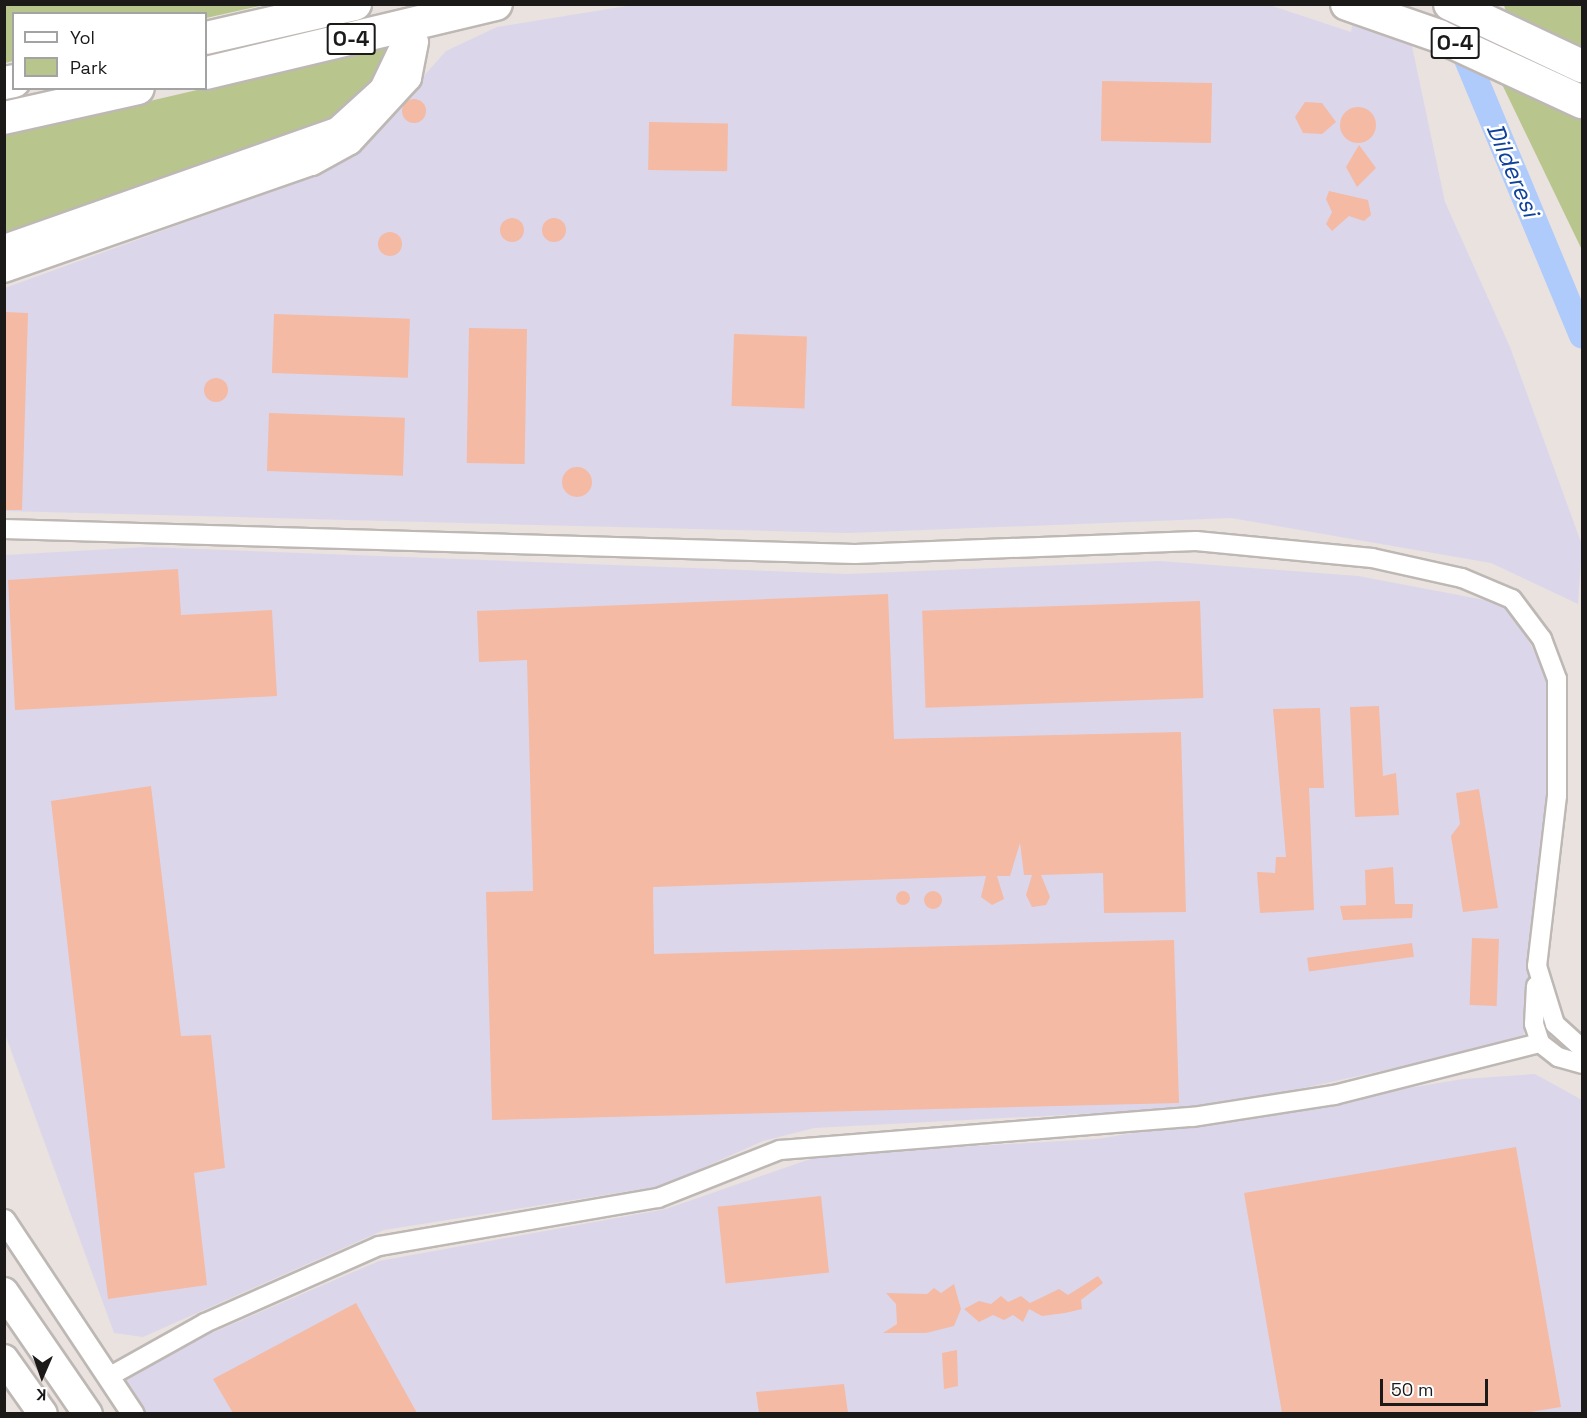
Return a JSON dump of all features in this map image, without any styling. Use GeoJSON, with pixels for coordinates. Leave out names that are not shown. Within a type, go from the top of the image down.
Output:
{"type":"FeatureCollection","features":[{"type":"Feature","properties":{"kind":"highway","name":"O-4"},"geometry":{"type":"LineString","coordinates":[[207,38],[355,4]]}},
{"type":"Feature","properties":{"kind":"highway","name":"O-4"},"geometry":{"type":"LineString","coordinates":[[207,73],[496,4]]}},
{"type":"Feature","properties":{"kind":"highway","name":"O-4"},"geometry":{"type":"LineString","coordinates":[[1347,4],[1439,36],[1571,95]]}},
{"type":"Feature","properties":{"kind":"highway","name":"O-4"},"geometry":{"type":"LineString","coordinates":[[1450,4],[1547,47],[1582,66]]}},
{"type":"Feature","properties":{"kind":"highway"},"geometry":{"type":"LineString","coordinates":[[4,118],[129,90]]}},
{"type":"Feature","properties":{"kind":"highway"},"geometry":{"type":"LineString","coordinates":[[4,1292],[88,1413]]}},
{"type":"Feature","properties":{"kind":"highway"},"geometry":{"type":"LineString","coordinates":[[4,1359],[43,1413]]}},
{"type":"Feature","properties":{"kind":"main road"},"geometry":{"type":"LineString","coordinates":[[4,247],[338,130],[382,88],[409,44],[409,78],[340,147],[312,163],[4,270]]}},
{"type":"Feature","properties":{"kind":"street"},"geometry":{"type":"LineString","coordinates":[[4,529],[855,554],[1196,541],[1372,558],[1462,578],[1512,599],[1542,639],[1557,678],[1557,796],[1537,966],[1534,1024],[1540,1043],[1558,1057],[1582,1064]]}},
{"type":"Feature","properties":{"kind":"street"},"geometry":{"type":"LineString","coordinates":[[1537,966],[1555,1024],[1582,1048]]}},
{"type":"Feature","properties":{"kind":"street"},"geometry":{"type":"LineString","coordinates":[[112,1375],[205,1323],[379,1246],[658,1198],[780,1150],[1193,1117],[1346,1092],[1540,1043]]}},
{"type":"Feature","properties":{"kind":"street"},"geometry":{"type":"LineString","coordinates":[[4,1220],[112,1375],[132,1413]]}},
{"type":"Feature","properties":{"kind":"shaded area"},"geometry":{"type":"Polygon","coordinates":[[[639,4],[1266,4],[1351,32],[1356,5],[1403,4],[1445,202],[1510,347],[1582,545],[1578,604],[1491,563],[1231,518],[848,533],[5,511],[5,288],[324,172],[386,118],[446,51],[497,27],[639,4]]]}},
{"type":"Feature","properties":{"kind":"shaded area"},"geometry":{"type":"Polygon","coordinates":[[[147,547],[847,574],[1160,561],[1358,576],[1506,604],[1546,670],[1548,803],[1523,1040],[1216,1107],[814,1128],[763,1141],[662,1186],[384,1230],[143,1337],[114,1333],[5,1034],[5,555],[147,547]]]}},
{"type":"Feature","properties":{"kind":"shaded area"},"geometry":{"type":"Polygon","coordinates":[[[1535,1074],[1582,1100],[1582,1413],[145,1414],[122,1381],[193,1341],[379,1261],[666,1209],[822,1155],[1097,1139],[1463,1079],[1535,1074]]]}},
{"type":"Feature","properties":{"kind":"green space"},"geometry":{"type":"Polygon","coordinates":[[[5,4],[264,4],[207,18],[207,12],[12,12],[12,61],[5,63],[5,4]]]}},
{"type":"Feature","properties":{"kind":"green space"},"geometry":{"type":"Polygon","coordinates":[[[1504,5],[1582,5],[1582,51],[1506,12],[1504,5]]]}},
{"type":"Feature","properties":{"kind":"green space"},"geometry":{"type":"Polygon","coordinates":[[[395,44],[379,77],[332,121],[5,237],[4,135],[197,90],[207,90],[207,88],[395,44]]]}},
{"type":"Feature","properties":{"kind":"green space"},"geometry":{"type":"Polygon","coordinates":[[[1499,78],[1582,120],[1582,250],[1499,78]]]}},
{"type":"Feature","properties":{"kind":"building"},"geometry":{"type":"Polygon","coordinates":[[[1102,81],[1212,83],[1211,143],[1101,141],[1102,81]]]}},
{"type":"Feature","properties":{"kind":"building"},"geometry":{"type":"Polygon","coordinates":[[[414,99],[419,100],[425,106],[425,116],[419,122],[414,123],[409,122],[403,116],[402,111],[403,106],[409,100],[414,99]]]}},
{"type":"Feature","properties":{"kind":"building"},"geometry":{"type":"Polygon","coordinates":[[[1305,102],[1322,103],[1336,122],[1322,134],[1303,133],[1295,117],[1305,102]]]}},
{"type":"Feature","properties":{"kind":"building"},"geometry":{"type":"Polygon","coordinates":[[[1358,107],[1371,112],[1376,125],[1371,138],[1358,143],[1345,138],[1340,125],[1345,112],[1358,107]]]}},
{"type":"Feature","properties":{"kind":"building"},"geometry":{"type":"Polygon","coordinates":[[[649,122],[728,123],[727,171],[648,170],[649,122]]]}},
{"type":"Feature","properties":{"kind":"building"},"geometry":{"type":"Polygon","coordinates":[[[1359,145],[1376,168],[1357,187],[1346,167],[1359,145]]]}},
{"type":"Feature","properties":{"kind":"building"},"geometry":{"type":"Polygon","coordinates":[[[1329,191],[1368,200],[1371,215],[1364,221],[1349,216],[1332,231],[1326,224],[1332,212],[1326,199],[1329,191]]]}},
{"type":"Feature","properties":{"kind":"building"},"geometry":{"type":"Polygon","coordinates":[[[512,218],[517,219],[523,225],[523,235],[517,241],[512,242],[507,241],[501,235],[500,230],[501,225],[507,219],[512,218]]]}},
{"type":"Feature","properties":{"kind":"building"},"geometry":{"type":"Polygon","coordinates":[[[554,218],[559,219],[565,225],[565,235],[559,241],[554,242],[549,241],[543,235],[542,230],[543,225],[549,219],[554,218]]]}},
{"type":"Feature","properties":{"kind":"building"},"geometry":{"type":"Polygon","coordinates":[[[390,232],[395,233],[401,239],[401,249],[395,255],[390,256],[385,255],[379,249],[378,244],[379,239],[385,233],[390,232]]]}},
{"type":"Feature","properties":{"kind":"building"},"geometry":{"type":"Polygon","coordinates":[[[4,312],[28,313],[22,510],[4,510],[4,312]]]}},
{"type":"Feature","properties":{"kind":"building"},"geometry":{"type":"Polygon","coordinates":[[[274,314],[410,319],[408,378],[272,373],[274,314]]]}},
{"type":"Feature","properties":{"kind":"building"},"geometry":{"type":"Polygon","coordinates":[[[469,328],[527,329],[525,464],[467,463],[469,328]]]}},
{"type":"Feature","properties":{"kind":"building"},"geometry":{"type":"Polygon","coordinates":[[[734,334],[807,337],[804,409],[731,406],[734,334]]]}},
{"type":"Feature","properties":{"kind":"building"},"geometry":{"type":"Polygon","coordinates":[[[216,378],[221,379],[227,385],[227,395],[221,401],[216,402],[211,401],[205,395],[204,390],[205,385],[211,379],[216,378]]]}},
{"type":"Feature","properties":{"kind":"building"},"geometry":{"type":"Polygon","coordinates":[[[269,413],[405,418],[403,476],[267,471],[269,413]]]}},
{"type":"Feature","properties":{"kind":"building"},"geometry":{"type":"Polygon","coordinates":[[[577,467],[588,471],[592,482],[588,493],[577,497],[566,493],[562,482],[566,471],[577,467]]]}},
{"type":"Feature","properties":{"kind":"building"},"geometry":{"type":"Polygon","coordinates":[[[178,569],[181,615],[272,610],[277,696],[15,710],[8,580],[178,569]]]}},
{"type":"Feature","properties":{"kind":"building"},"geometry":{"type":"Polygon","coordinates":[[[888,594],[894,739],[1181,732],[1186,912],[1104,913],[1103,873],[1041,875],[1050,897],[1046,905],[1032,907],[1026,895],[1032,875],[1024,875],[1020,843],[1010,876],[997,876],[1004,899],[992,905],[981,897],[986,876],[653,887],[654,954],[1174,940],[1179,1103],[492,1120],[486,892],[533,891],[527,660],[479,662],[477,611],[888,594]]]}},
{"type":"Feature","properties":{"kind":"building"},"geometry":{"type":"Polygon","coordinates":[[[1200,601],[1203,698],[926,708],[922,611],[1200,601]]]}},
{"type":"Feature","properties":{"kind":"building"},"geometry":{"type":"Polygon","coordinates":[[[1379,706],[1383,776],[1396,773],[1399,815],[1355,817],[1350,707],[1379,706]]]}},
{"type":"Feature","properties":{"kind":"building"},"geometry":{"type":"Polygon","coordinates":[[[1320,708],[1324,788],[1309,788],[1314,910],[1260,913],[1257,872],[1275,873],[1276,857],[1286,857],[1273,709],[1320,708]]]}},
{"type":"Feature","properties":{"kind":"building"},"geometry":{"type":"Polygon","coordinates":[[[151,786],[181,1036],[211,1035],[225,1168],[194,1173],[207,1285],[108,1299],[51,801],[151,786]]]}},
{"type":"Feature","properties":{"kind":"building"},"geometry":{"type":"Polygon","coordinates":[[[1479,789],[1498,908],[1463,912],[1451,836],[1460,824],[1456,793],[1479,789]]]}},
{"type":"Feature","properties":{"kind":"building"},"geometry":{"type":"Polygon","coordinates":[[[1393,867],[1395,904],[1413,904],[1412,918],[1343,920],[1340,906],[1366,905],[1365,870],[1393,867]]]}},
{"type":"Feature","properties":{"kind":"building"},"geometry":{"type":"Polygon","coordinates":[[[903,891],[908,893],[910,898],[908,903],[903,905],[898,903],[896,898],[898,893],[903,891]]]}},
{"type":"Feature","properties":{"kind":"building"},"geometry":{"type":"Polygon","coordinates":[[[933,891],[939,894],[942,900],[939,906],[933,909],[927,906],[924,900],[927,894],[933,891]]]}},
{"type":"Feature","properties":{"kind":"building"},"geometry":{"type":"Polygon","coordinates":[[[1472,938],[1499,939],[1497,1006],[1470,1005],[1472,938]]]}},
{"type":"Feature","properties":{"kind":"building"},"geometry":{"type":"Polygon","coordinates":[[[1412,943],[1414,957],[1309,972],[1307,958],[1412,943]]]}},
{"type":"Feature","properties":{"kind":"building"},"geometry":{"type":"Polygon","coordinates":[[[1516,1147],[1561,1407],[1524,1413],[1282,1413],[1244,1193],[1516,1147]]]}},
{"type":"Feature","properties":{"kind":"building"},"geometry":{"type":"Polygon","coordinates":[[[821,1196],[829,1273],[726,1283],[718,1207],[821,1196]]]}},
{"type":"Feature","properties":{"kind":"building"},"geometry":{"type":"Polygon","coordinates":[[[1098,1276],[1103,1283],[1081,1300],[1082,1309],[1042,1316],[1029,1309],[1023,1322],[1013,1315],[1004,1320],[993,1315],[979,1322],[964,1309],[979,1301],[991,1304],[1001,1296],[1008,1302],[1021,1296],[1030,1303],[1059,1289],[1068,1295],[1098,1276]]]}},
{"type":"Feature","properties":{"kind":"building"},"geometry":{"type":"Polygon","coordinates":[[[954,1284],[961,1309],[954,1326],[926,1333],[883,1333],[897,1324],[896,1304],[886,1293],[927,1294],[934,1288],[941,1293],[954,1284]]]}},
{"type":"Feature","properties":{"kind":"building"},"geometry":{"type":"Polygon","coordinates":[[[356,1303],[417,1413],[233,1413],[213,1379],[356,1303]]]}},
{"type":"Feature","properties":{"kind":"building"},"geometry":{"type":"Polygon","coordinates":[[[957,1350],[958,1386],[944,1389],[942,1353],[957,1350]]]}},
{"type":"Feature","properties":{"kind":"building"},"geometry":{"type":"Polygon","coordinates":[[[844,1384],[848,1413],[759,1413],[756,1392],[844,1384]]]}},
{"type":"Feature","properties":{"kind":"waterway","name":"Dilderesi"},"geometry":{"type":"LineString","coordinates":[[1453,4],[1454,28],[1582,335]]}}]}
